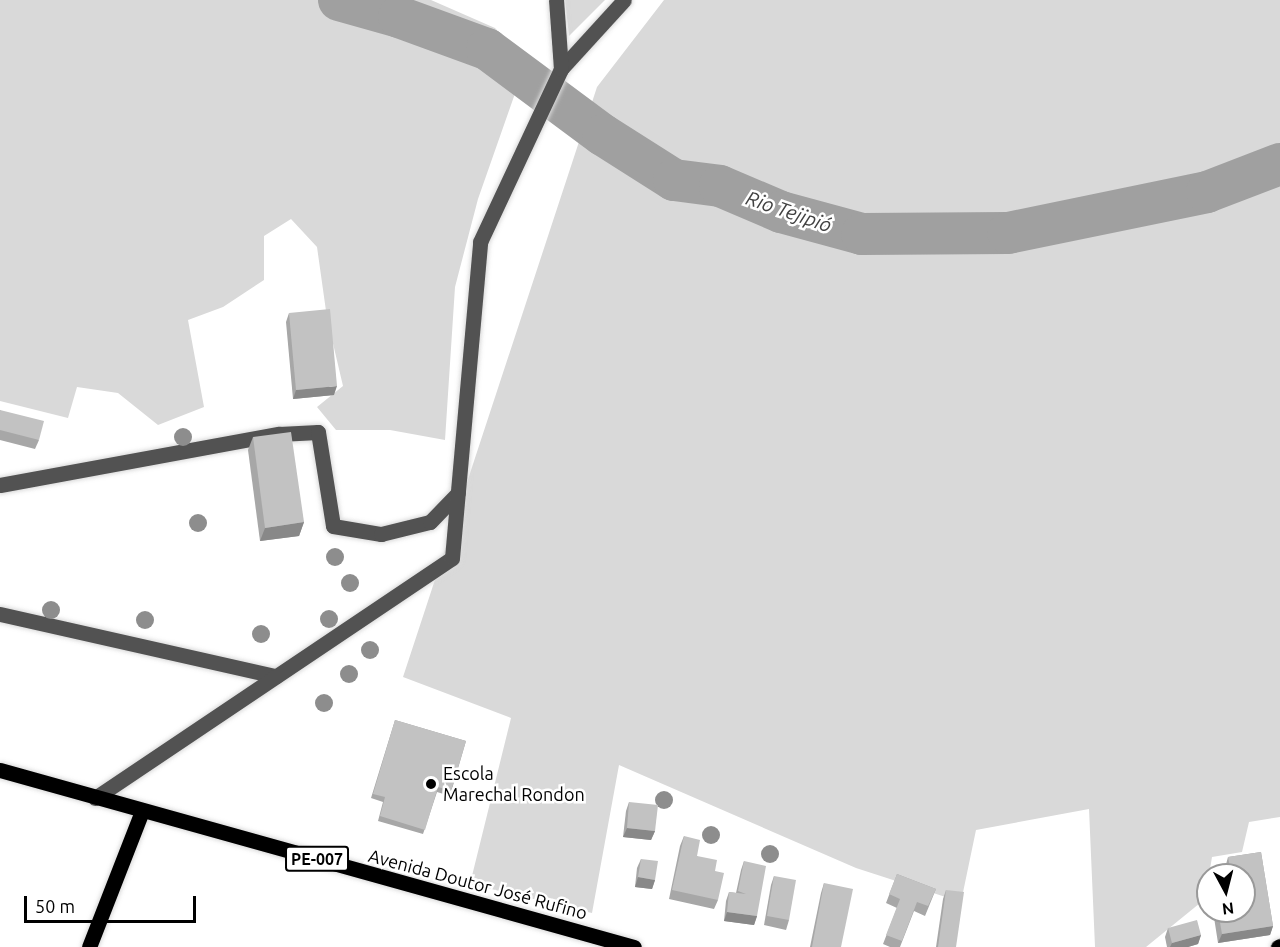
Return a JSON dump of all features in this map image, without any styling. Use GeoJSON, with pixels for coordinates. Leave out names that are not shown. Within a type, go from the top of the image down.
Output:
{"type":"FeatureCollection","features":[{"type":"Feature","properties":{"kind":"main road","name":"Avenida Doutor José Rufino"},"geometry":{"type":"LineString","coordinates":[[0,770],[634,947]]}},
{"type":"Feature","properties":{"kind":"main road"},"geometry":{"type":"LineString","coordinates":[[89,947],[142,811]]}},
{"type":"Feature","properties":{"kind":"lane"},"geometry":{"type":"LineString","coordinates":[[556,0],[561,70]]}},
{"type":"Feature","properties":{"kind":"lane"},"geometry":{"type":"LineString","coordinates":[[95,798],[452,558],[480,242],[561,70],[624,0]]}},
{"type":"Feature","properties":{"kind":"lane"},"geometry":{"type":"LineString","coordinates":[[0,485],[279,434],[318,432],[333,526],[381,534],[430,522],[458,493]]}},
{"type":"Feature","properties":{"kind":"lane"},"geometry":{"type":"LineString","coordinates":[[0,614],[276,676]]}},
{"type":"Feature","properties":{"kind":"shaded area"},"geometry":{"type":"Polygon","coordinates":[[[0,0],[431,0],[495,28],[526,62],[478,199],[455,287],[445,440],[390,430],[336,430],[317,407],[343,386],[327,318],[317,247],[291,219],[264,236],[264,280],[223,307],[188,320],[204,407],[158,425],[118,393],[77,387],[68,418],[0,401],[0,0]]]}},
{"type":"Feature","properties":{"kind":"shaded area"},"geometry":{"type":"Polygon","coordinates":[[[565,0],[605,0],[569,36],[565,0]]]}},
{"type":"Feature","properties":{"kind":"shaded area"},"geometry":{"type":"Polygon","coordinates":[[[664,0],[1280,0],[1280,817],[1249,822],[1242,852],[1212,857],[1211,863],[1196,863],[1196,906],[1146,947],[1095,947],[1089,809],[976,830],[961,902],[856,868],[619,765],[592,913],[470,884],[511,718],[403,677],[597,87],[664,0]]]}},
{"type":"Feature","properties":{"kind":"building"},"geometry":{"type":"Polygon","coordinates":[[[330,309],[337,386],[296,390],[289,313],[330,309]]]}},
{"type":"Feature","properties":{"kind":"building"},"geometry":{"type":"Polygon","coordinates":[[[0,410],[44,421],[39,440],[0,430],[0,410]]]}},
{"type":"Feature","properties":{"kind":"building"},"geometry":{"type":"Polygon","coordinates":[[[291,432],[304,522],[265,528],[253,437],[291,432]]]}},
{"type":"Feature","properties":{"kind":"building","name":"Escola Marechal Rondon"},"geometry":{"type":"Polygon","coordinates":[[[395,720],[466,741],[451,791],[438,787],[425,830],[380,816],[385,797],[373,794],[395,720]]]}},
{"type":"Feature","properties":{"kind":"building"},"geometry":{"type":"Polygon","coordinates":[[[629,802],[658,805],[655,831],[627,828],[629,802]]]}},
{"type":"Feature","properties":{"kind":"building"},"geometry":{"type":"Polygon","coordinates":[[[684,836],[700,840],[697,856],[717,860],[715,871],[724,873],[718,900],[672,890],[684,836]]]}},
{"type":"Feature","properties":{"kind":"building"},"geometry":{"type":"Polygon","coordinates":[[[1261,852],[1273,926],[1222,934],[1220,923],[1256,923],[1256,863],[1229,863],[1228,857],[1261,852]]]}},
{"type":"Feature","properties":{"kind":"building"},"geometry":{"type":"Polygon","coordinates":[[[641,859],[658,861],[655,880],[638,877],[641,859]]]}},
{"type":"Feature","properties":{"kind":"building"},"geometry":{"type":"Polygon","coordinates":[[[744,861],[766,866],[757,916],[727,912],[729,892],[746,894],[738,891],[744,861]]]}},
{"type":"Feature","properties":{"kind":"building"},"geometry":{"type":"Polygon","coordinates":[[[897,874],[936,889],[928,906],[917,902],[902,941],[886,935],[900,899],[889,894],[897,874]]]}},
{"type":"Feature","properties":{"kind":"building"},"geometry":{"type":"Polygon","coordinates":[[[774,876],[796,880],[789,920],[767,916],[774,876]]]}},
{"type":"Feature","properties":{"kind":"building"},"geometry":{"type":"Polygon","coordinates":[[[824,883],[853,889],[841,947],[812,947],[824,883]]]}},
{"type":"Feature","properties":{"kind":"building"},"geometry":{"type":"Polygon","coordinates":[[[946,890],[964,892],[956,947],[938,947],[946,890]]]}},
{"type":"Feature","properties":{"kind":"building"},"geometry":{"type":"Polygon","coordinates":[[[1196,920],[1201,935],[1172,943],[1168,928],[1196,920]]]}},
{"type":"Feature","properties":{"kind":"waterway","name":"Rio Tejipió"},"geometry":{"type":"LineString","coordinates":[[339,0],[399,17],[487,49],[603,135],[674,180],[720,186],[781,212],[862,234],[1008,233],[1207,192],[1280,164]]}},
{"type":"Feature","properties":{"kind":"place","name":"Escola Marechal Rondon"},"geometry":{"type":"Point","coordinates":[431,784]}}]}
